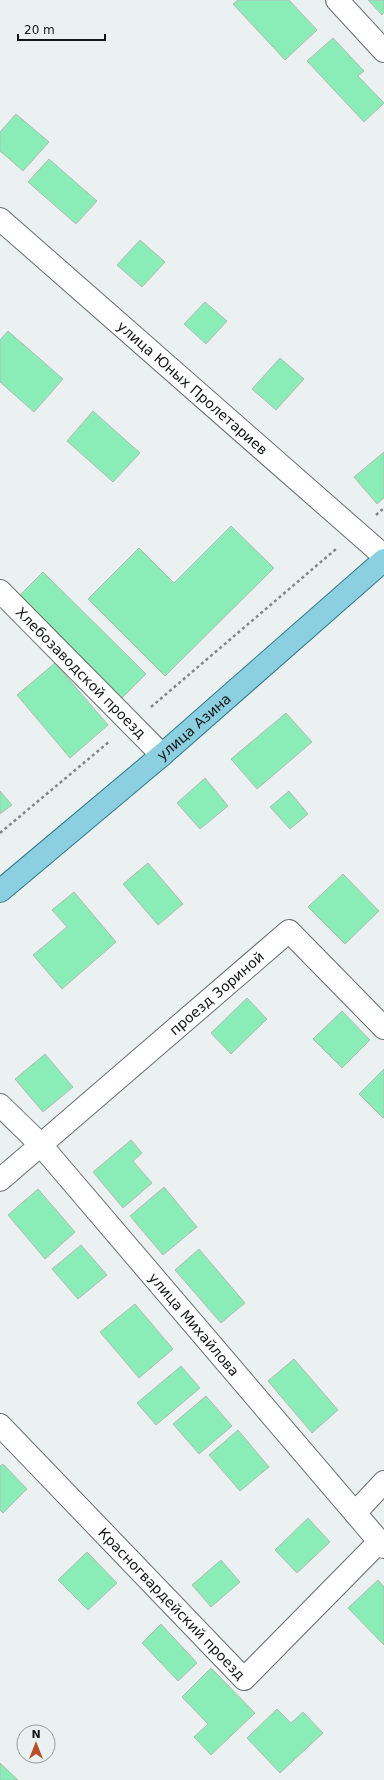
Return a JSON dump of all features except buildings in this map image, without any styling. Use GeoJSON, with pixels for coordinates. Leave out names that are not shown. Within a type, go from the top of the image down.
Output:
{"type":"FeatureCollection","features":[{"type":"Feature","properties":{"kind":"main road","name":"улица Азина"},"geometry":{"type":"LineString","coordinates":[[0,891],[162,755],[384,560]]}},
{"type":"Feature","properties":{"kind":"street"},"geometry":{"type":"LineString","coordinates":[[337,0],[384,51]]}},
{"type":"Feature","properties":{"kind":"street","name":"улица Юных Пролетариев"},"geometry":{"type":"LineString","coordinates":[[0,219],[384,556]]}},
{"type":"Feature","properties":{"kind":"street","name":"Хлебозаводской проезд"},"geometry":{"type":"LineString","coordinates":[[0,591],[162,755]]}},
{"type":"Feature","properties":{"kind":"street","name":"проезд Зориной"},"geometry":{"type":"LineString","coordinates":[[40,1144],[289,931],[384,1028]]}},
{"type":"Feature","properties":{"kind":"street","name":"улица Михайлова"},"geometry":{"type":"LineString","coordinates":[[0,1105],[40,1144],[381,1544]]}},
{"type":"Feature","properties":{"kind":"street"},"geometry":{"type":"LineString","coordinates":[[0,1180],[40,1144]]}},
{"type":"Feature","properties":{"kind":"street","name":"Красногвардейский проезд"},"geometry":{"type":"LineString","coordinates":[[0,1425],[244,1679],[381,1544]]}},
{"type":"Feature","properties":{"kind":"street"},"geometry":{"type":"LineString","coordinates":[[355,1513],[384,1482]]}},
{"type":"Feature","properties":{"kind":"path"},"geometry":{"type":"LineString","coordinates":[[0,833],[131,724],[384,508]]}}]}
